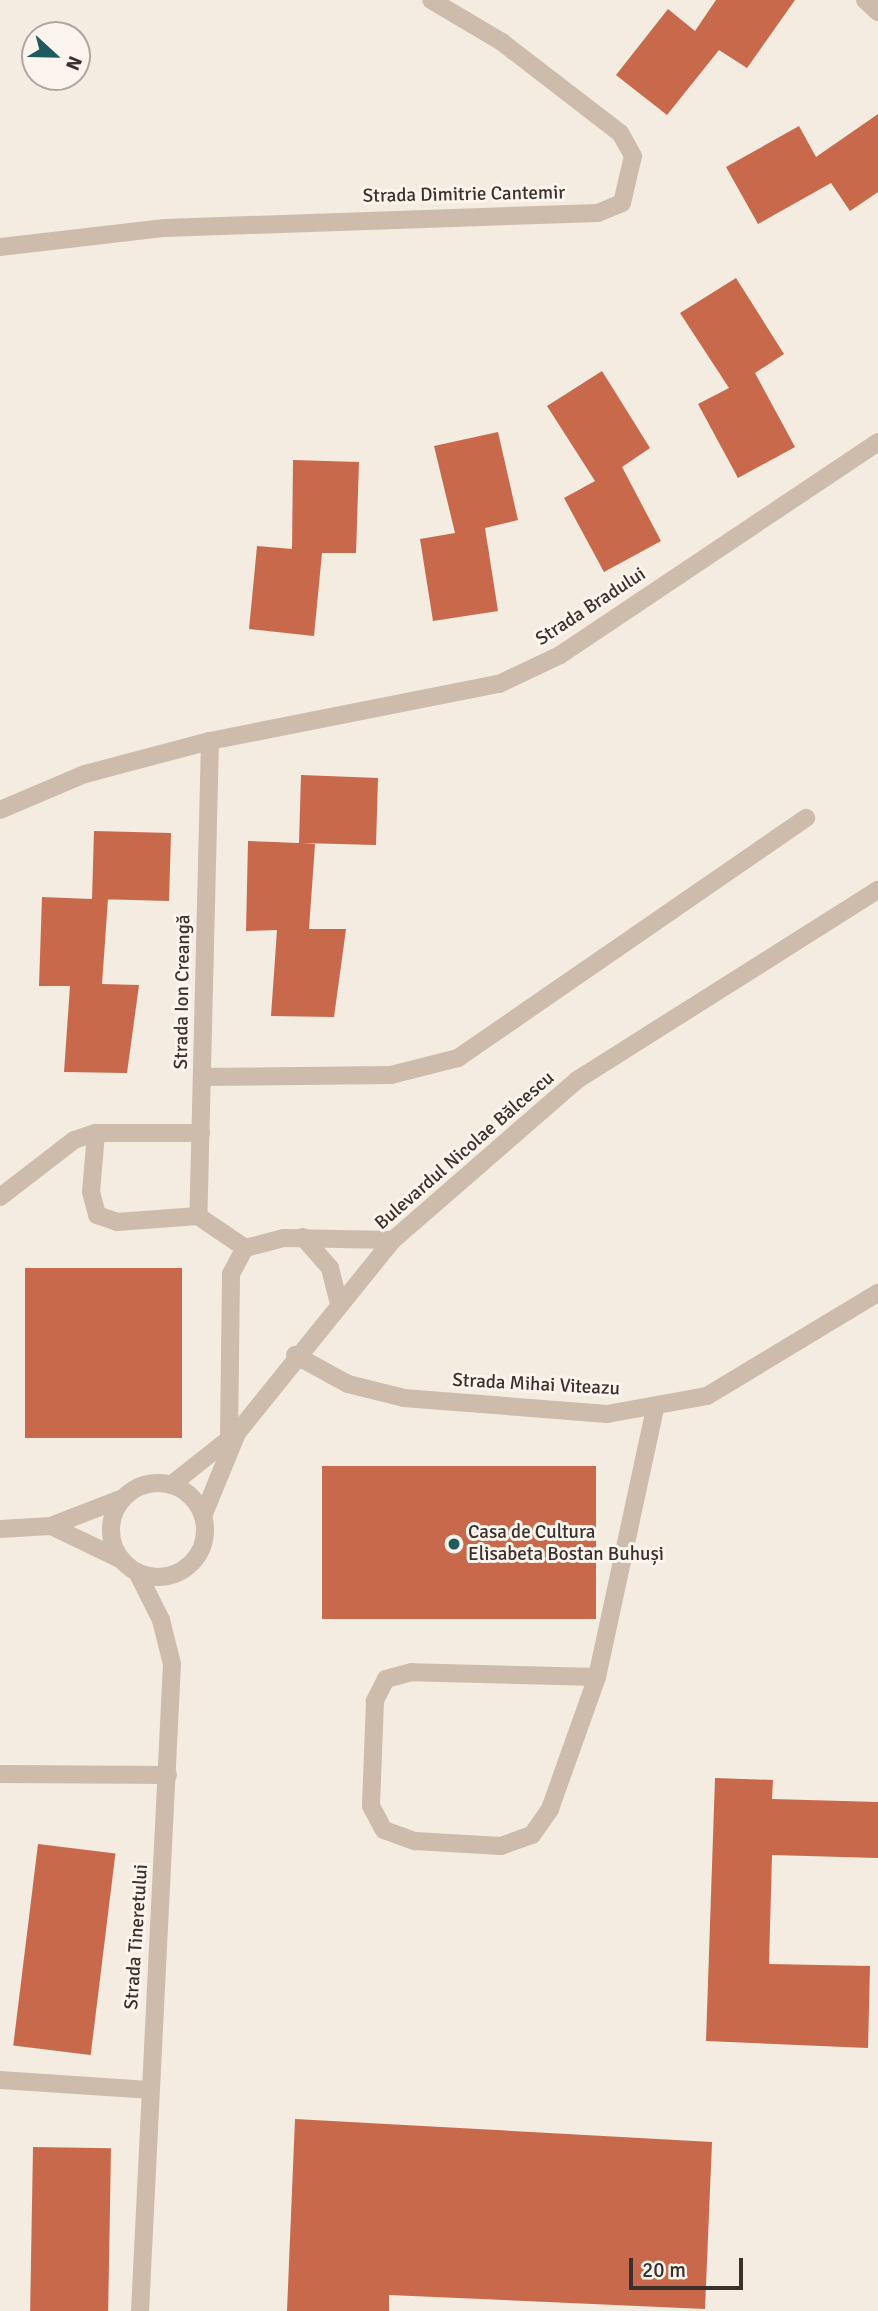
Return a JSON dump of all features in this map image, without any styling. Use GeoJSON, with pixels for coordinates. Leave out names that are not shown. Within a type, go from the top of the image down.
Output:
{"type":"FeatureCollection","features":[{"type":"Feature","properties":{"kind":"street","name":"Strada Dimitrie Cantemir"},"geometry":{"type":"LineString","coordinates":[[0,247],[165,228],[598,213],[622,203],[634,156],[620,133],[502,42],[431,0]]}},
{"type":"Feature","properties":{"kind":"street"},"geometry":{"type":"LineString","coordinates":[[865,0],[878,12]]}},
{"type":"Feature","properties":{"kind":"street","name":"Strada Bradului"},"geometry":{"type":"LineString","coordinates":[[210,741],[499,684],[560,655],[878,442]]}},
{"type":"Feature","properties":{"kind":"street"},"geometry":{"type":"LineString","coordinates":[[0,810],[85,774],[210,741]]}},
{"type":"Feature","properties":{"kind":"street","name":"Strada Ion Creangă"},"geometry":{"type":"LineString","coordinates":[[198,1216],[210,741]]}},
{"type":"Feature","properties":{"kind":"street"},"geometry":{"type":"LineString","coordinates":[[202,1077],[391,1075],[458,1058],[806,818]]}},
{"type":"Feature","properties":{"kind":"street","name":"Bulevardul Nicolae Bălcescu"},"geometry":{"type":"LineString","coordinates":[[171,1485],[233,1436],[338,1300],[393,1240],[578,1080],[878,890]]}},
{"type":"Feature","properties":{"kind":"street"},"geometry":{"type":"LineString","coordinates":[[96,1133],[91,1192],[97,1215],[117,1222],[198,1216],[244,1248],[303,1237],[393,1240]]}},
{"type":"Feature","properties":{"kind":"street"},"geometry":{"type":"LineString","coordinates":[[0,1197],[74,1140],[96,1133],[201,1133]]}},
{"type":"Feature","properties":{"kind":"street"},"geometry":{"type":"LineString","coordinates":[[303,1237],[330,1268],[338,1300]]}},
{"type":"Feature","properties":{"kind":"street"},"geometry":{"type":"LineString","coordinates":[[233,1436],[230,1275],[244,1248]]}},
{"type":"Feature","properties":{"kind":"street","name":"Strada Mihai Viteazu"},"geometry":{"type":"LineString","coordinates":[[295,1355],[348,1384],[404,1398],[607,1414],[655,1409],[707,1396],[751,1374],[878,1293]]}},
{"type":"Feature","properties":{"kind":"street"},"geometry":{"type":"LineString","coordinates":[[597,1677],[412,1672],[386,1679],[375,1701],[371,1806],[384,1830],[415,1841],[501,1846],[532,1835],[550,1809],[597,1677],[655,1409]]}},
{"type":"Feature","properties":{"kind":"street","name":"Bulevardul Nicolae Bălcescu"},"geometry":{"type":"LineString","coordinates":[[203,1516],[233,1436]]}},
{"type":"Feature","properties":{"kind":"street"},"geometry":{"type":"LineString","coordinates":[[0,1529],[51,1526],[123,1498],[148,1484],[171,1485],[188,1493],[203,1516],[203,1542],[190,1566],[166,1577],[137,1572],[122,1560],[51,1526]]}},
{"type":"Feature","properties":{"kind":"street"},"geometry":{"type":"LineString","coordinates":[[122,1560],[111,1524],[123,1498]]}},
{"type":"Feature","properties":{"kind":"street","name":"Strada Tineretului"},"geometry":{"type":"LineString","coordinates":[[137,1572],[161,1620],[172,1664],[140,2311]]}},
{"type":"Feature","properties":{"kind":"street"},"geometry":{"type":"LineString","coordinates":[[0,1774],[168,1775]]}},
{"type":"Feature","properties":{"kind":"street"},"geometry":{"type":"LineString","coordinates":[[0,2080],[149,2090]]}},
{"type":"Feature","properties":{"kind":"building"},"geometry":{"type":"Polygon","coordinates":[[[716,0],[795,0],[747,68],[719,50],[667,115],[616,75],[668,9],[695,31],[716,0]]]}},
{"type":"Feature","properties":{"kind":"building"},"geometry":{"type":"Polygon","coordinates":[[[878,114],[878,192],[850,211],[831,183],[758,224],[726,167],[799,126],[816,157],[878,114]]]}},
{"type":"Feature","properties":{"kind":"building"},"geometry":{"type":"Polygon","coordinates":[[[736,278],[784,354],[755,373],[795,447],[738,478],[698,404],[729,388],[680,313],[736,278]]]}},
{"type":"Feature","properties":{"kind":"building"},"geometry":{"type":"Polygon","coordinates":[[[602,371],[650,448],[622,467],[661,541],[604,572],[564,498],[595,481],[547,406],[602,371]]]}},
{"type":"Feature","properties":{"kind":"building"},"geometry":{"type":"Polygon","coordinates":[[[498,432],[518,520],[485,528],[498,611],[433,621],[420,539],[455,533],[434,446],[498,432]]]}},
{"type":"Feature","properties":{"kind":"building"},"geometry":{"type":"Polygon","coordinates":[[[293,460],[359,462],[356,553],[322,553],[314,636],[249,629],[257,546],[292,549],[293,460]]]}},
{"type":"Feature","properties":{"kind":"building"},"geometry":{"type":"Polygon","coordinates":[[[301,775],[378,778],[376,845],[302,843],[315,844],[309,929],[346,929],[334,1017],[271,1016],[277,930],[246,931],[248,841],[299,843],[301,775]]]}},
{"type":"Feature","properties":{"kind":"building"},"geometry":{"type":"Polygon","coordinates":[[[94,831],[171,833],[169,901],[108,899],[102,984],[139,985],[127,1073],[64,1072],[70,986],[39,986],[42,897],[92,899],[94,831]]]}},
{"type":"Feature","properties":{"kind":"building"},"geometry":{"type":"Polygon","coordinates":[[[25,1268],[182,1268],[182,1438],[25,1438],[25,1268]]]}},
{"type":"Feature","properties":{"kind":"building","name":"Casa de Cultura Elisabeta Bostan Buhuși"},"geometry":{"type":"Polygon","coordinates":[[[322,1466],[596,1466],[596,1619],[322,1619],[322,1466]]]}},
{"type":"Feature","properties":{"kind":"building"},"geometry":{"type":"Polygon","coordinates":[[[715,1778],[773,1780],[772,1799],[878,1802],[878,1858],[772,1855],[769,1964],[870,1966],[868,2048],[706,2041],[715,1778]]]}},
{"type":"Feature","properties":{"kind":"building"},"geometry":{"type":"Polygon","coordinates":[[[38,1844],[115,1854],[91,2055],[13,2045],[38,1844]]]}},
{"type":"Feature","properties":{"kind":"building"},"geometry":{"type":"Polygon","coordinates":[[[295,2119],[712,2142],[705,2309],[389,2295],[389,2311],[287,2311],[295,2119]]]}},
{"type":"Feature","properties":{"kind":"building"},"geometry":{"type":"Polygon","coordinates":[[[33,2147],[111,2148],[108,2311],[30,2311],[33,2147]]]}},
{"type":"Feature","properties":{"kind":"place","name":"Casa de Cultura Elisabeta Bostan Buhuși"},"geometry":{"type":"Point","coordinates":[454,1544]}}]}
